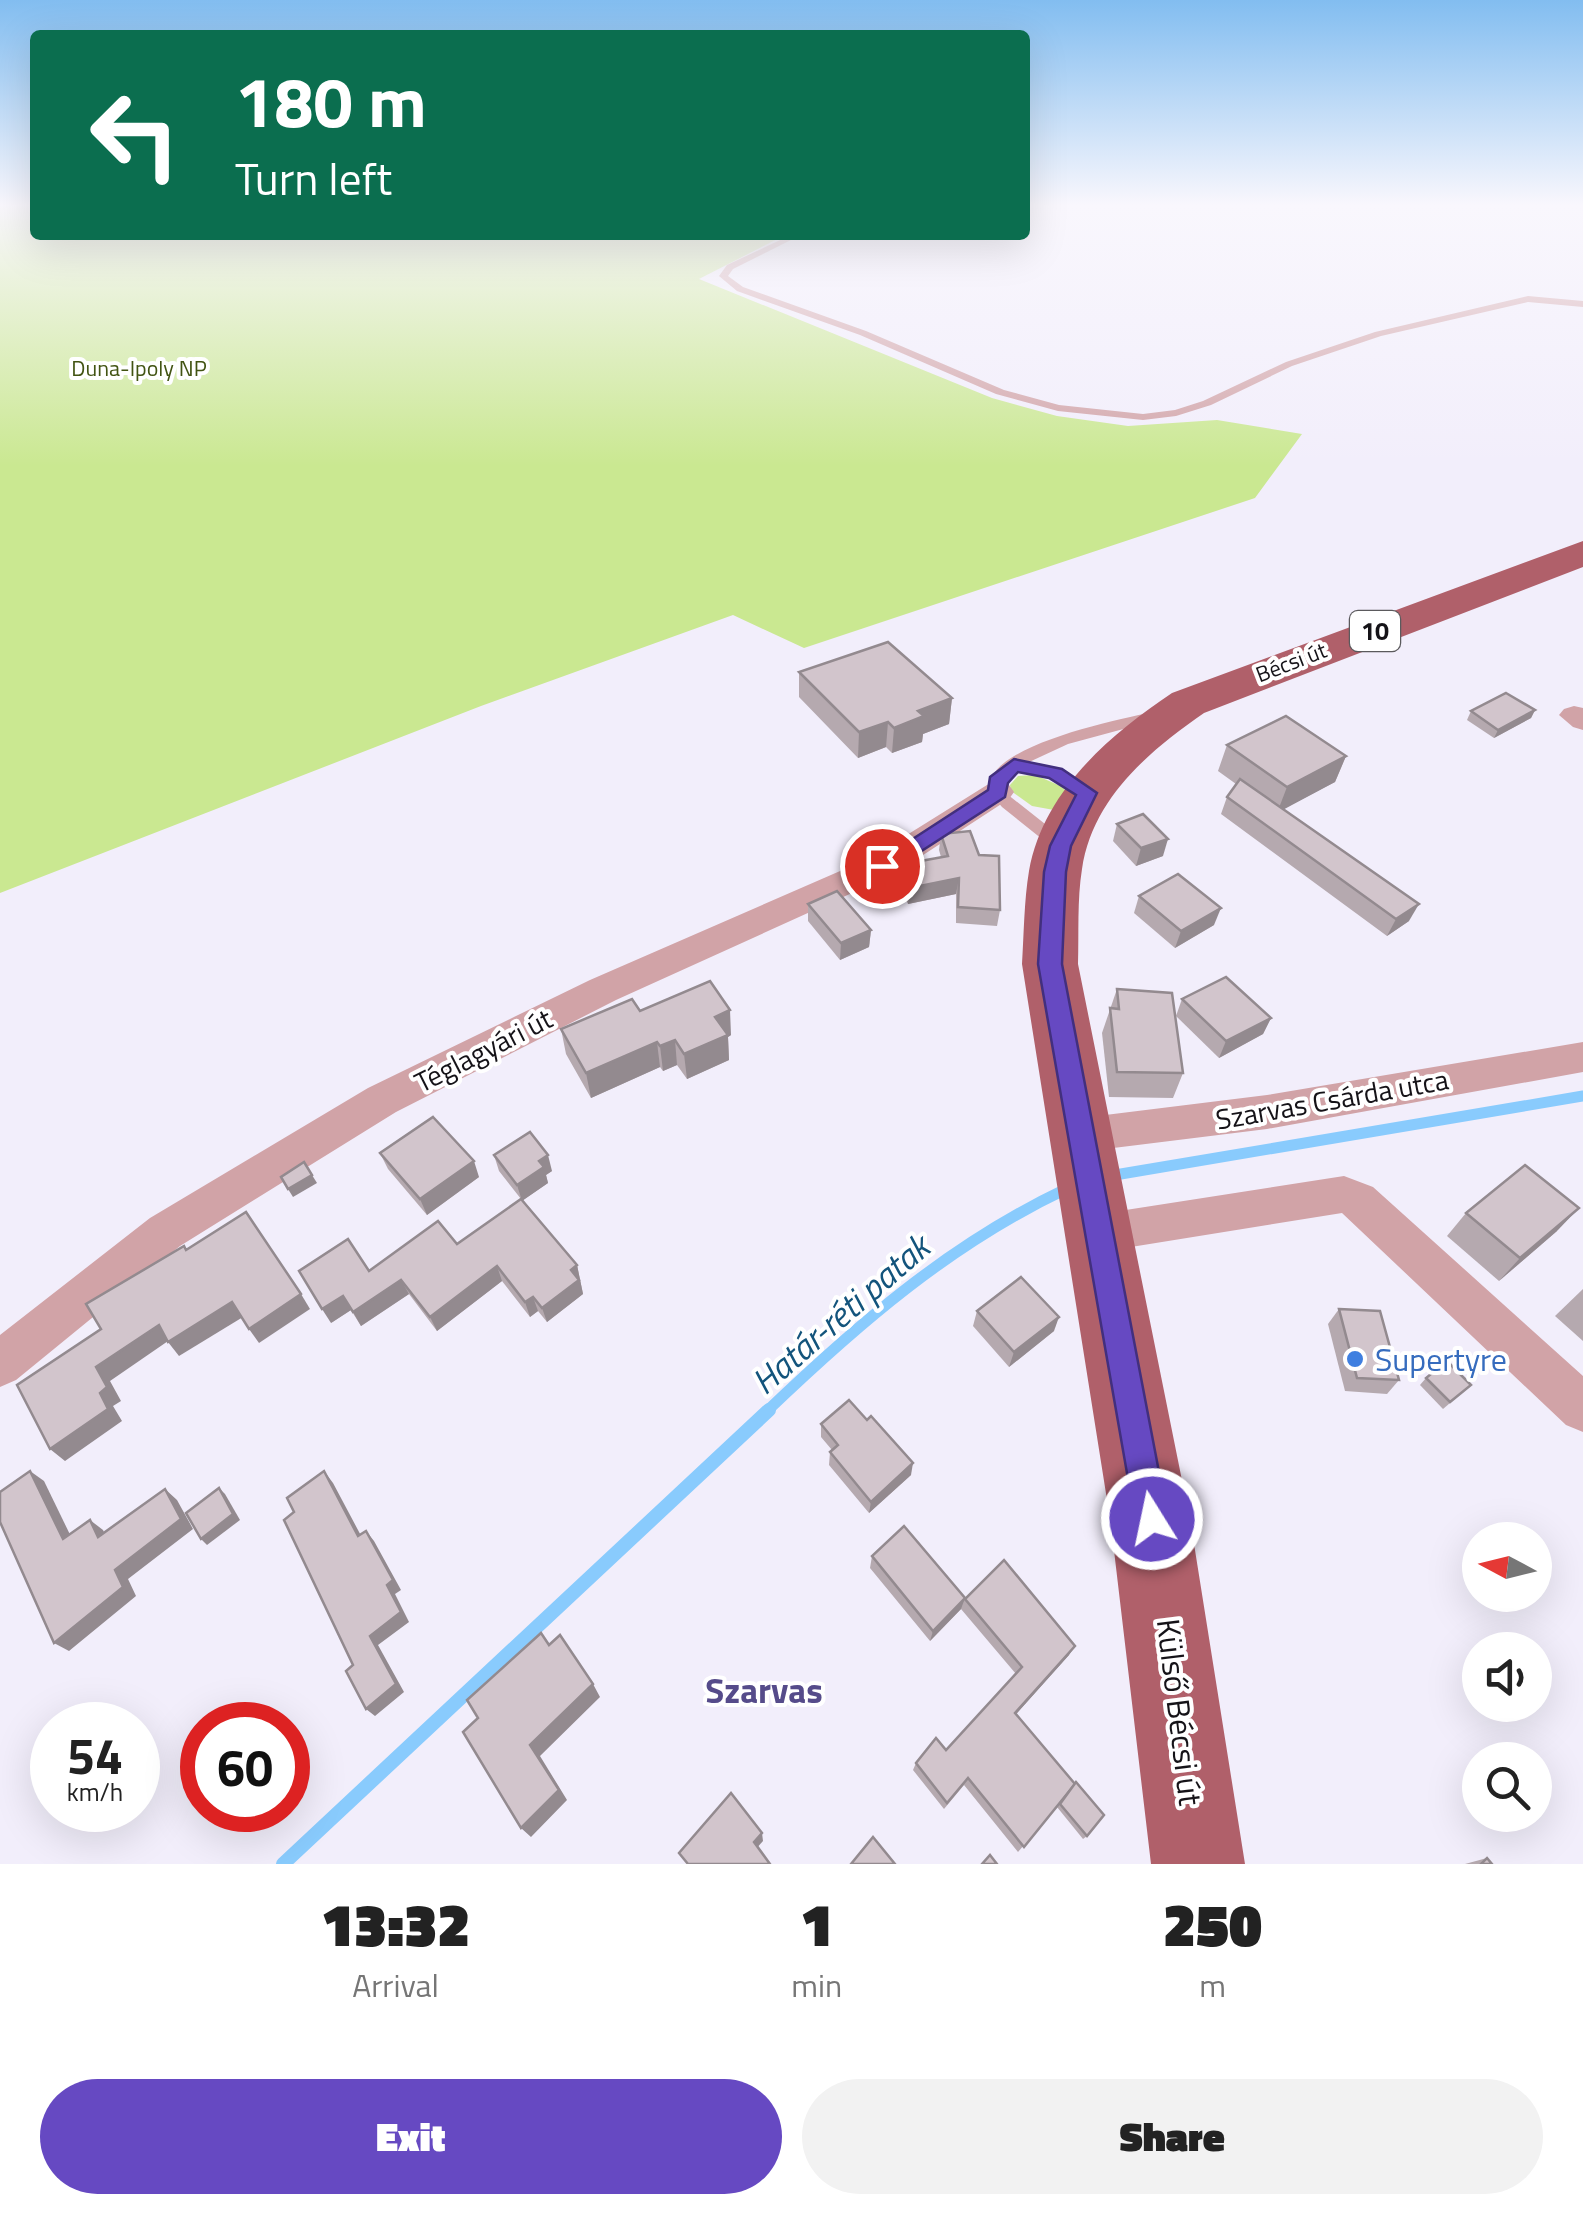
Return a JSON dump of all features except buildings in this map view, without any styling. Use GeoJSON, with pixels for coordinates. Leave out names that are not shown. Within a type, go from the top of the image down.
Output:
{"type":"FeatureCollection","features":[{"type":"Feature","properties":{"kind":"main road","name":"Bécsi út"},"geometry":{"type":"LineString","coordinates":[[1169,713],[1293,660],[1583,553]]}},
{"type":"Feature","properties":{"kind":"main road","name":"10"},"geometry":{"type":"LineString","coordinates":[[1065,822],[1122,752],[1169,713]]}},
{"type":"Feature","properties":{"kind":"main road","name":"Külső Bécsi út"},"geometry":{"type":"LineString","coordinates":[[1065,822],[1055,872],[1050,964],[1163,1583],[1187,1748],[1198,1864]]}},
{"type":"Feature","properties":{"kind":"street","name":"Téglagyári út"},"geometry":{"type":"LineString","coordinates":[[0,1364],[166,1232],[382,1100],[603,990],[882,866],[1006,779]]}},
{"type":"Feature","properties":{"kind":"street","name":"Szarvas Csárda utca"},"geometry":{"type":"LineString","coordinates":[[1081,1135],[1268,1112],[1583,1057]]}},
{"type":"Feature","properties":{"kind":"street"},"geometry":{"type":"LineString","coordinates":[[1100,1233],[1344,1194],[1358,1200],[1583,1408]]}},
{"type":"Feature","properties":{"kind":"lane"},"geometry":{"type":"LineString","coordinates":[[753,292],[1000,392],[1105,416],[1176,413],[1207,403],[1288,364],[1378,334],[1528,299],[1583,304]]}},
{"type":"Feature","properties":{"kind":"lane"},"geometry":{"type":"LineString","coordinates":[[1562,300],[1571,292]]}},
{"type":"Feature","properties":{"kind":"lane"},"geometry":{"type":"LineString","coordinates":[[1006,779],[1055,773],[1065,822],[1006,803],[1006,779],[1037,751],[1079,735],[1169,713]]}},
{"type":"Feature","properties":{"kind":"green space","name":"Duna-Ipoly NP"},"geometry":{"type":"Polygon","coordinates":[[[0,292],[731,292],[992,398],[1057,416],[1128,426],[1217,420],[1302,434],[1255,498],[804,648],[733,615],[481,706],[0,893],[0,292]]]}},
{"type":"Feature","properties":{"kind":"green space"},"geometry":{"type":"Polygon","coordinates":[[[1035,775],[1063,787],[1068,795],[1054,810],[1032,806],[1011,791],[1010,785],[1018,776],[1035,775]]]}},
{"type":"Feature","properties":{"kind":"waterway","name":"Határ-réti patak"},"geometry":{"type":"LineString","coordinates":[[1109,1176],[1583,1096]]}},
{"type":"Feature","properties":{"kind":"waterway","name":"Határ-réti patak"},"geometry":{"type":"LineString","coordinates":[[766,1412],[907,1288],[983,1235],[1066,1189]]}},
{"type":"Feature","properties":{"kind":"waterway","name":"Határ-réti patak"},"geometry":{"type":"LineString","coordinates":[[283,1864],[769,1410]]}},
{"type":"Feature","properties":{"kind":"place","name":"Supertyre"},"geometry":{"type":"Point","coordinates":[1355,1359]}},
{"type":"Feature","properties":{"kind":"district","name":"Szarvas"},"geometry":{"type":"Point","coordinates":[764,1690]}},
{"type":"Feature","properties":{"kind":"route"},"geometry":{"type":"LineString","coordinates":[[882,866],[998,792],[998,781],[1014,765],[1055,773],[1087,793],[1061,846],[1055,872],[1050,964],[1152,1519]]}}]}
